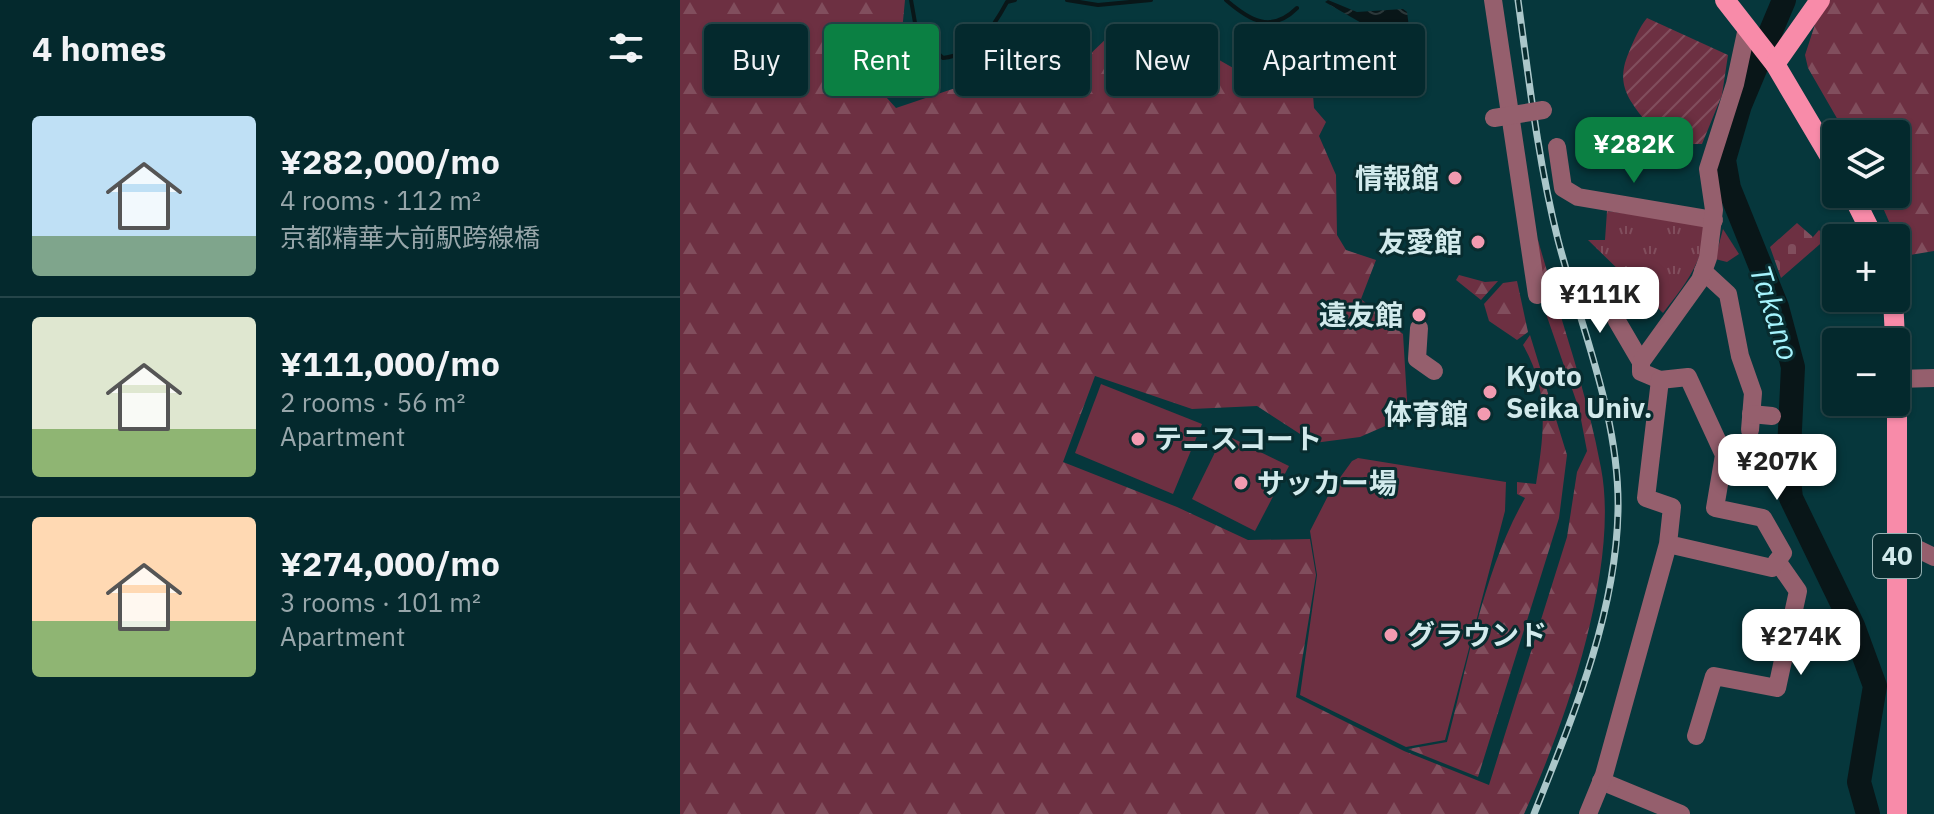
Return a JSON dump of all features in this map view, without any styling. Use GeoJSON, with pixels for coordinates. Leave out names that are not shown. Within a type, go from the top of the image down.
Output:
{"type":"FeatureCollection","features":[{"type":"Feature","properties":{"kind":"main road"},"geometry":{"type":"LineString","coordinates":[[1725,0],[1773,60],[1822,143]]}},
{"type":"Feature","properties":{"kind":"main road"},"geometry":{"type":"LineString","coordinates":[[1773,60],[1820,0]]}},
{"type":"Feature","properties":{"kind":"main road","name":"40"},"geometry":{"type":"LineString","coordinates":[[1897,416],[1897,814]]}},
{"type":"Feature","properties":{"kind":"street"},"geometry":{"type":"LineString","coordinates":[[1493,0],[1537,295]]}},
{"type":"Feature","properties":{"kind":"street"},"geometry":{"type":"LineString","coordinates":[[1641,362],[1703,271],[1714,220],[1708,169],[1750,30]]}},
{"type":"Feature","properties":{"kind":"street"},"geometry":{"type":"LineString","coordinates":[[1494,118],[1543,110]]}},
{"type":"Feature","properties":{"kind":"street"},"geometry":{"type":"LineString","coordinates":[[1557,147],[1563,188],[1578,197],[1714,220]]}},
{"type":"Feature","properties":{"kind":"street"},"geometry":{"type":"LineString","coordinates":[[1703,271],[1728,294],[1740,356],[1753,393],[1751,422],[1772,416]]}},
{"type":"Feature","properties":{"kind":"street"},"geometry":{"type":"LineString","coordinates":[[1602,283],[1617,321],[1641,362],[1641,372],[1660,380],[1688,377],[1724,455],[1715,508],[1763,518],[1783,553],[1772,568],[1668,544]]}},
{"type":"Feature","properties":{"kind":"street"},"geometry":{"type":"LineString","coordinates":[[1419,328],[1417,359],[1434,371]]}},
{"type":"Feature","properties":{"kind":"street"},"geometry":{"type":"LineString","coordinates":[[1910,379],[1934,378]]}},
{"type":"Feature","properties":{"kind":"street"},"geometry":{"type":"LineString","coordinates":[[1588,814],[1601,781],[1668,544],[1672,507],[1646,498],[1660,380]]}},
{"type":"Feature","properties":{"kind":"street"},"geometry":{"type":"LineString","coordinates":[[1897,539],[1934,557]]}},
{"type":"Feature","properties":{"kind":"street"},"geometry":{"type":"LineString","coordinates":[[1696,736],[1714,676],[1777,688],[1798,591],[1777,561]]}},
{"type":"Feature","properties":{"kind":"street"},"geometry":{"type":"LineString","coordinates":[[1601,781],[1681,814]]}},
{"type":"Feature","properties":{"kind":"green space"},"geometry":{"type":"Polygon","coordinates":[[[680,0],[905,0],[903,24],[824,24],[824,96],[885,96],[896,108],[955,88],[955,96],[1090,96],[1090,54],[1106,39],[1106,96],[1218,96],[1218,59],[1234,68],[1234,96],[1313,96],[1314,108],[1326,122],[1319,136],[1336,175],[1337,235],[1346,250],[1376,260],[1361,299],[1403,334],[1408,416],[1360,437],[1314,443],[1257,406],[1192,409],[1095,376],[1063,462],[1177,507],[1248,540],[1310,539],[1316,575],[1296,697],[1404,751],[1489,785],[1567,537],[1577,472],[1587,451],[1579,409],[1544,308],[1534,241],[1538,240],[1588,410],[1601,468],[1605,507],[1603,551],[1585,644],[1556,736],[1524,814],[680,814],[680,0]]]}},
{"type":"Feature","properties":{"kind":"green space"},"geometry":{"type":"Polygon","coordinates":[[[1823,0],[1934,0],[1934,251],[1910,255],[1910,224],[1890,224],[1883,208],[1910,208],[1910,120],[1838,120],[1808,68],[1805,55],[1823,0]]]}},
{"type":"Feature","properties":{"kind":"green space"},"geometry":{"type":"Polygon","coordinates":[[[1647,18],[1728,55],[1722,95],[1702,144],[1660,144],[1626,91],[1624,67],[1647,18]]]}},
{"type":"Feature","properties":{"kind":"green space"},"geometry":{"type":"Polygon","coordinates":[[[1607,211],[1708,224],[1702,250],[1692,272],[1663,313],[1588,240],[1605,240],[1607,211]]]}},
{"type":"Feature","properties":{"kind":"green space"},"geometry":{"type":"Polygon","coordinates":[[[1797,223],[1813,237],[1819,230],[1822,233],[1822,242],[1781,278],[1770,247],[1797,223]]]}},
{"type":"Feature","properties":{"kind":"green space"},"geometry":{"type":"Polygon","coordinates":[[[1723,229],[1739,254],[1727,262],[1715,259],[1723,229]]]}},
{"type":"Feature","properties":{"kind":"green space"},"geometry":{"type":"Polygon","coordinates":[[[1459,275],[1485,282],[1498,281],[1481,300],[1456,280],[1459,275]]]}},
{"type":"Feature","properties":{"kind":"green space"},"geometry":{"type":"Polygon","coordinates":[[[1517,281],[1528,332],[1517,340],[1489,321],[1484,304],[1503,283],[1517,281]]]}},
{"type":"Feature","properties":{"kind":"green space"},"geometry":{"type":"Polygon","coordinates":[[[1530,335],[1567,455],[1559,518],[1478,777],[1408,749],[1447,742],[1488,586],[1510,526],[1525,498],[1517,494],[1517,482],[1536,484],[1543,413],[1538,380],[1523,345],[1530,335]]]}},
{"type":"Feature","properties":{"kind":"green space","name":"テニスコート"},"geometry":{"type":"Polygon","coordinates":[[[1101,384],[1202,424],[1173,494],[1075,453],[1101,384]]]}},
{"type":"Feature","properties":{"kind":"green space","name":"サッカー場"},"geometry":{"type":"Polygon","coordinates":[[[1224,434],[1289,466],[1255,531],[1192,499],[1224,434]]]}},
{"type":"Feature","properties":{"kind":"green space","name":"グラウンド"},"geometry":{"type":"Polygon","coordinates":[[[1358,458],[1506,482],[1505,511],[1445,740],[1406,747],[1300,695],[1317,575],[1310,531],[1331,490],[1352,461],[1358,458]]]}},
{"type":"Feature","properties":{"kind":"water"},"geometry":{"type":"Polygon","coordinates":[[[1328,0],[1357,12],[1403,9],[1407,12],[1409,24],[1363,24],[1325,2],[1328,0]]]}},
{"type":"Feature","properties":{"kind":"waterway"},"geometry":{"type":"LineString","coordinates":[[911,0],[917,34],[943,58],[955,56],[974,45],[996,21],[1007,2],[1015,0]]}},
{"type":"Feature","properties":{"kind":"waterway"},"geometry":{"type":"LineString","coordinates":[[1067,0],[1098,5],[1151,0]]}},
{"type":"Feature","properties":{"kind":"waterway"},"geometry":{"type":"LineString","coordinates":[[1226,0],[1260,21],[1278,21],[1297,8]]}},
{"type":"Feature","properties":{"kind":"waterway","name":"Takano"},"geometry":{"type":"LineString","coordinates":[[1784,0],[1740,105],[1724,160],[1729,188],[1777,307],[1793,367],[1788,471],[1791,498],[1853,626],[1875,686],[1859,782],[1868,814]]}},
{"type":"Feature","properties":{"kind":"railway"},"geometry":{"type":"LineString","coordinates":[[1518,0],[1545,180],[1558,240],[1597,374],[1613,442],[1618,511],[1615,550],[1601,628],[1577,704],[1534,814]]}},
{"type":"Feature","properties":{"kind":"place","name":"情報館"},"geometry":{"type":"Point","coordinates":[1455,178]}},
{"type":"Feature","properties":{"kind":"place","name":"友愛館"},"geometry":{"type":"Point","coordinates":[1478,242]}},
{"type":"Feature","properties":{"kind":"place","name":"遠友館"},"geometry":{"type":"Point","coordinates":[1419,315]}},
{"type":"Feature","properties":{"kind":"place","name":"Kyoto Seika Univ."},"geometry":{"type":"Point","coordinates":[1490,392]}},
{"type":"Feature","properties":{"kind":"place","name":"体育館"},"geometry":{"type":"Point","coordinates":[1484,414]}},
{"type":"Feature","properties":{"kind":"place","name":"テニスコート"},"geometry":{"type":"Point","coordinates":[1138,439]}},
{"type":"Feature","properties":{"kind":"place","name":"サッカー場"},"geometry":{"type":"Point","coordinates":[1241,483]}},
{"type":"Feature","properties":{"kind":"place","name":"グラウンド"},"geometry":{"type":"Point","coordinates":[1391,635]}}]}
